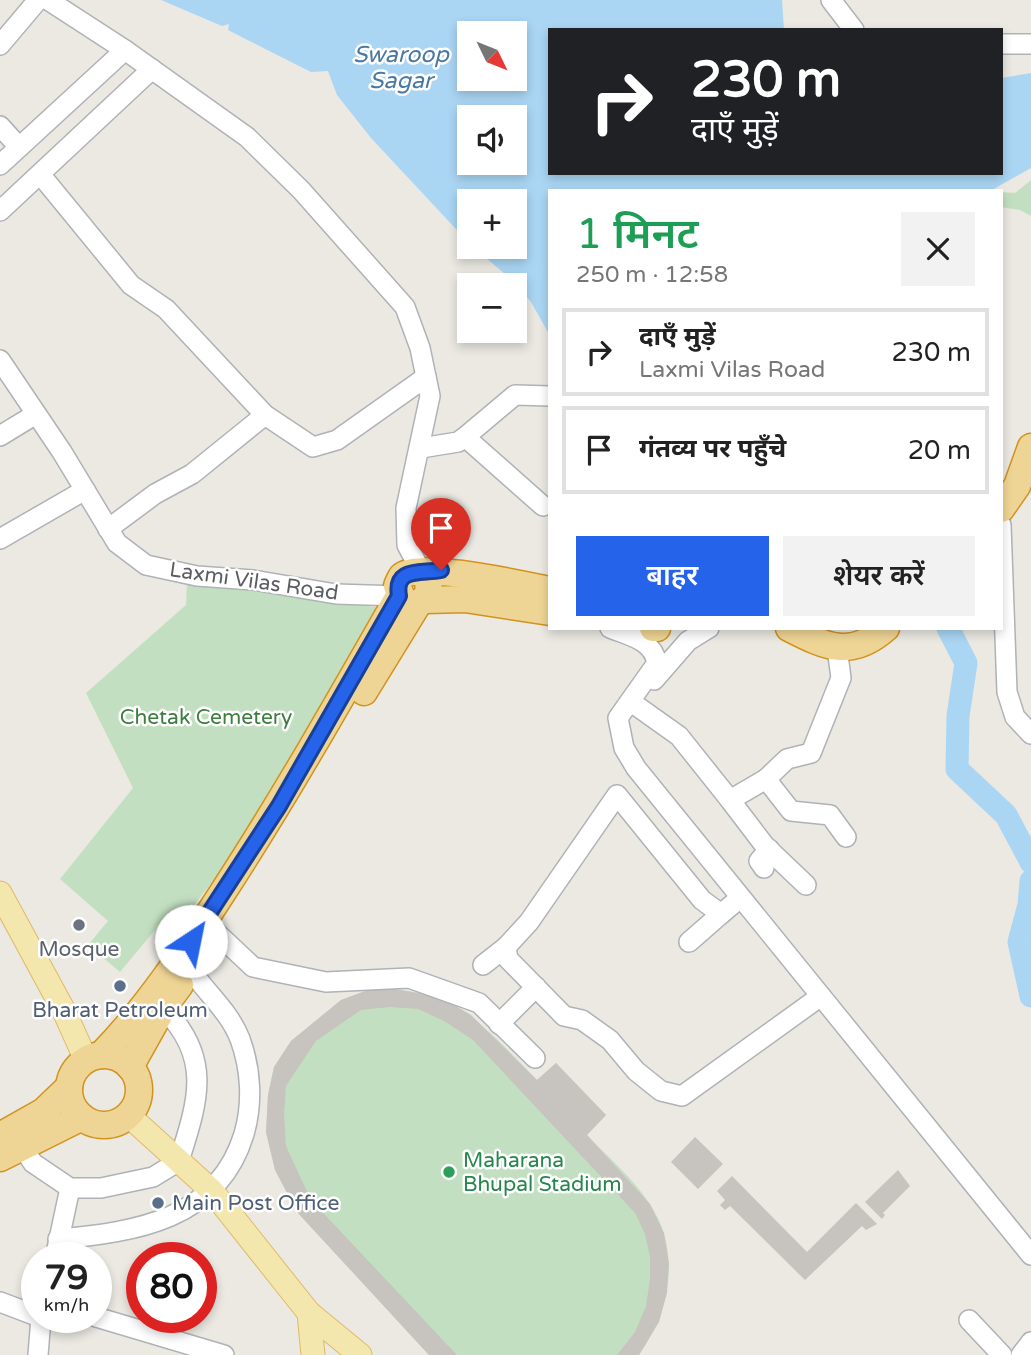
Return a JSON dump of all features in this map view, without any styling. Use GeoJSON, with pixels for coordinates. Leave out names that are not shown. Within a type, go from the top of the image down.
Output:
{"type":"FeatureCollection","features":[{"type":"Feature","properties":{"kind":"highway"},"geometry":{"type":"LineString","coordinates":[[1003,507],[1024,486],[1031,447]]}},
{"type":"Feature","properties":{"kind":"highway"},"geometry":{"type":"LineString","coordinates":[[8,1147],[69,1087],[78,1067],[94,1058],[121,1035],[209,926],[414,600],[430,586],[422,573],[441,570],[548,590]]}},
{"type":"Feature","properties":{"kind":"highway"},"geometry":{"type":"LineString","coordinates":[[414,600],[465,599],[548,611]]}},
{"type":"Feature","properties":{"kind":"highway"},"geometry":{"type":"LineString","coordinates":[[794,630],[837,648],[857,648],[881,633]]}},
{"type":"Feature","properties":{"kind":"highway"},"geometry":{"type":"LineString","coordinates":[[130,1067],[163,1008],[191,970],[209,926]]}},
{"type":"Feature","properties":{"kind":"highway"},"geometry":{"type":"LineString","coordinates":[[69,1087],[72,1104],[82,1117],[106,1125],[128,1115],[139,1091],[130,1067],[117,1058],[94,1058]]}},
{"type":"Feature","properties":{"kind":"highway"},"geometry":{"type":"LineString","coordinates":[[8,1147],[82,1117]]}},
{"type":"Feature","properties":{"kind":"main road"},"geometry":{"type":"LineString","coordinates":[[0,893],[64,1011],[94,1058]]}},
{"type":"Feature","properties":{"kind":"main road"},"geometry":{"type":"LineString","coordinates":[[128,1115],[212,1191],[309,1313],[360,1355]]}},
{"type":"Feature","properties":{"kind":"main road"},"geometry":{"type":"LineString","coordinates":[[309,1313],[313,1355]]}},
{"type":"Feature","properties":{"kind":"street"},"geometry":{"type":"LineString","coordinates":[[0,44],[38,0]]}},
{"type":"Feature","properties":{"kind":"street"},"geometry":{"type":"LineString","coordinates":[[48,0],[125,50],[247,136],[301,190],[405,307],[421,348],[430,396],[406,508],[407,545],[422,573]]}},
{"type":"Feature","properties":{"kind":"street"},"geometry":{"type":"LineString","coordinates":[[831,0],[852,28]]}},
{"type":"Feature","properties":{"kind":"street"},"geometry":{"type":"LineString","coordinates":[[1003,44],[1031,44]]}},
{"type":"Feature","properties":{"kind":"street"},"geometry":{"type":"LineString","coordinates":[[0,164],[125,50]]}},
{"type":"Feature","properties":{"kind":"street"},"geometry":{"type":"LineString","coordinates":[[0,211],[152,69]]}},
{"type":"Feature","properties":{"kind":"street"},"geometry":{"type":"LineString","coordinates":[[0,127],[19,147]]}},
{"type":"Feature","properties":{"kind":"street"},"geometry":{"type":"LineString","coordinates":[[40,174],[131,285],[166,309],[265,415],[313,447],[337,440],[426,377]]}},
{"type":"Feature","properties":{"kind":"street"},"geometry":{"type":"LineString","coordinates":[[0,360],[112,536],[155,494],[192,474],[265,415]]}},
{"type":"Feature","properties":{"kind":"street"},"geometry":{"type":"LineString","coordinates":[[421,448],[458,442],[515,395],[548,396]]}},
{"type":"Feature","properties":{"kind":"street"},"geometry":{"type":"LineString","coordinates":[[0,436],[36,414]]}},
{"type":"Feature","properties":{"kind":"street"},"geometry":{"type":"LineString","coordinates":[[465,437],[543,506]]}},
{"type":"Feature","properties":{"kind":"street"},"geometry":{"type":"LineString","coordinates":[[0,539],[85,490]]}},
{"type":"Feature","properties":{"kind":"street","name":"Laxmi Vilas Road"},"geometry":{"type":"LineString","coordinates":[[112,536],[146,565],[197,576],[253,580],[336,594],[414,600]]}},
{"type":"Feature","properties":{"kind":"street"},"geometry":{"type":"LineString","coordinates":[[1003,581],[1007,692],[1015,717],[1031,734]]}},
{"type":"Feature","properties":{"kind":"street"},"geometry":{"type":"LineString","coordinates":[[615,630],[645,643],[655,651],[657,663],[618,718],[624,748],[636,768],[1031,1255]]}},
{"type":"Feature","properties":{"kind":"street"},"geometry":{"type":"LineString","coordinates":[[619,733],[634,704],[688,641],[706,630]]}},
{"type":"Feature","properties":{"kind":"street"},"geometry":{"type":"LineString","coordinates":[[730,800],[766,779],[787,758],[811,753],[841,678],[837,648]]}},
{"type":"Feature","properties":{"kind":"street"},"geometry":{"type":"LineString","coordinates":[[634,704],[679,736],[730,800],[766,859],[806,885]]}},
{"type":"Feature","properties":{"kind":"street"},"geometry":{"type":"LineString","coordinates":[[766,779],[791,811],[830,815],[846,837]]}},
{"type":"Feature","properties":{"kind":"street"},"geometry":{"type":"LineString","coordinates":[[484,965],[506,947],[529,922],[617,795],[702,900],[721,914]]}},
{"type":"Feature","properties":{"kind":"street"},"geometry":{"type":"LineString","coordinates":[[689,942],[740,898]]}},
{"type":"Feature","properties":{"kind":"street"},"geometry":{"type":"LineString","coordinates":[[209,926],[253,967],[326,982],[409,978],[479,1003],[535,1058]]}},
{"type":"Feature","properties":{"kind":"street"},"geometry":{"type":"LineString","coordinates":[[506,947],[508,959],[564,1016],[582,1020],[610,1040],[636,1071],[661,1091],[682,1096],[821,996]]}},
{"type":"Feature","properties":{"kind":"street"},"geometry":{"type":"LineString","coordinates":[[58,1238],[138,1228],[177,1213],[212,1191],[224,1178],[240,1145],[248,1112],[249,1076],[232,1023],[191,970]]}},
{"type":"Feature","properties":{"kind":"street"},"geometry":{"type":"LineString","coordinates":[[499,1024],[536,987]]}},
{"type":"Feature","properties":{"kind":"street"},"geometry":{"type":"LineString","coordinates":[[8,1147],[70,1188],[101,1188],[153,1177],[179,1161],[197,1102],[197,1067],[182,1032],[163,1008]]}},
{"type":"Feature","properties":{"kind":"street"},"geometry":{"type":"LineString","coordinates":[[57,1242],[70,1188]]}},
{"type":"Feature","properties":{"kind":"street"},"geometry":{"type":"LineString","coordinates":[[0,1302],[21,1310]]}},
{"type":"Feature","properties":{"kind":"street"},"geometry":{"type":"LineString","coordinates":[[969,1320],[1002,1355]]}},
{"type":"Feature","properties":{"kind":"street"},"geometry":{"type":"LineString","coordinates":[[112,1322],[224,1355]]}},
{"type":"Feature","properties":{"kind":"street"},"geometry":{"type":"LineString","coordinates":[[38,1355],[39,1333]]}},
{"type":"Feature","properties":{"kind":"street"},"geometry":{"type":"LineString","coordinates":[[1021,1355],[1031,1342]]}},
{"type":"Feature","properties":{"kind":"green space"},"geometry":{"type":"Polygon","coordinates":[[[1031,180],[1031,216],[1020,210],[1003,207],[1003,192],[1015,193],[1031,180]]]}},
{"type":"Feature","properties":{"kind":"green space","name":"Chetak Cemetery"},"geometry":{"type":"Polygon","coordinates":[[[187,582],[382,608],[252,829],[173,933],[160,924],[120,972],[88,945],[108,921],[60,879],[133,788],[86,693],[186,605],[187,582]]]}},
{"type":"Feature","properties":{"kind":"green space","name":"Maharana Bhupal Stadium"},"geometry":{"type":"Polygon","coordinates":[[[394,989],[439,999],[457,1008],[490,1033],[537,1080],[556,1063],[606,1115],[587,1135],[628,1176],[649,1203],[666,1240],[669,1260],[668,1280],[658,1319],[639,1355],[429,1355],[297,1212],[275,1170],[266,1132],[268,1095],[274,1067],[291,1041],[341,1000],[368,990],[394,989]]]}},
{"type":"Feature","properties":{"kind":"water","name":"Swaroop Sagar"},"geometry":{"type":"Polygon","coordinates":[[[161,0],[782,0],[784,28],[548,28],[548,175],[1003,175],[1003,78],[1031,73],[1031,168],[994,189],[548,189],[548,332],[527,297],[527,273],[504,273],[487,259],[527,259],[527,189],[457,189],[457,230],[371,138],[337,95],[328,71],[311,72],[228,30],[229,24],[222,26],[161,0]]]}},
{"type":"Feature","properties":{"kind":"building"},"geometry":{"type":"Polygon","coordinates":[[[394,989],[441,997],[471,1015],[537,1080],[556,1063],[606,1115],[587,1135],[650,1204],[664,1233],[669,1264],[667,1293],[659,1322],[639,1355],[617,1355],[635,1332],[646,1306],[650,1279],[650,1257],[645,1234],[635,1213],[473,1040],[444,1021],[418,1009],[390,1007],[361,1010],[316,1041],[286,1086],[286,1146],[311,1200],[457,1355],[429,1355],[297,1212],[275,1170],[266,1132],[268,1095],[274,1067],[291,1041],[341,1000],[368,990],[394,989]]]}},
{"type":"Feature","properties":{"kind":"building"},"geometry":{"type":"Polygon","coordinates":[[[695,1137],[723,1164],[698,1189],[671,1162],[695,1137]]]}},
{"type":"Feature","properties":{"kind":"building"},"geometry":{"type":"Polygon","coordinates":[[[898,1170],[910,1186],[883,1213],[885,1215],[882,1219],[865,1202],[898,1170]]]}},
{"type":"Feature","properties":{"kind":"building"},"geometry":{"type":"Polygon","coordinates":[[[732,1176],[807,1252],[856,1203],[877,1224],[866,1230],[862,1226],[805,1280],[730,1206],[725,1210],[720,1205],[725,1200],[717,1191],[732,1176]]]}},
{"type":"Feature","properties":{"kind":"waterway"},"geometry":{"type":"LineString","coordinates":[[949,630],[966,663],[958,716],[957,769],[1006,815],[1031,862]]}},
{"type":"Feature","properties":{"kind":"waterway"},"geometry":{"type":"LineString","coordinates":[[1031,881],[1029,905],[1019,942],[1031,996]]}},
{"type":"Feature","properties":{"kind":"place","name":"Mosque"},"geometry":{"type":"Point","coordinates":[79,925]}},
{"type":"Feature","properties":{"kind":"place","name":"Bharat Petroleum"},"geometry":{"type":"Point","coordinates":[120,986]}},
{"type":"Feature","properties":{"kind":"place","name":"Maharana Bhupal Stadium"},"geometry":{"type":"Point","coordinates":[449,1172]}},
{"type":"Feature","properties":{"kind":"place","name":"Main Post Office"},"geometry":{"type":"Point","coordinates":[158,1203]}},
{"type":"Feature","properties":{"kind":"route"},"geometry":{"type":"LineString","coordinates":[[191,941],[279,806],[399,596],[397,586],[402,576],[411,572],[441,570]]}}]}
